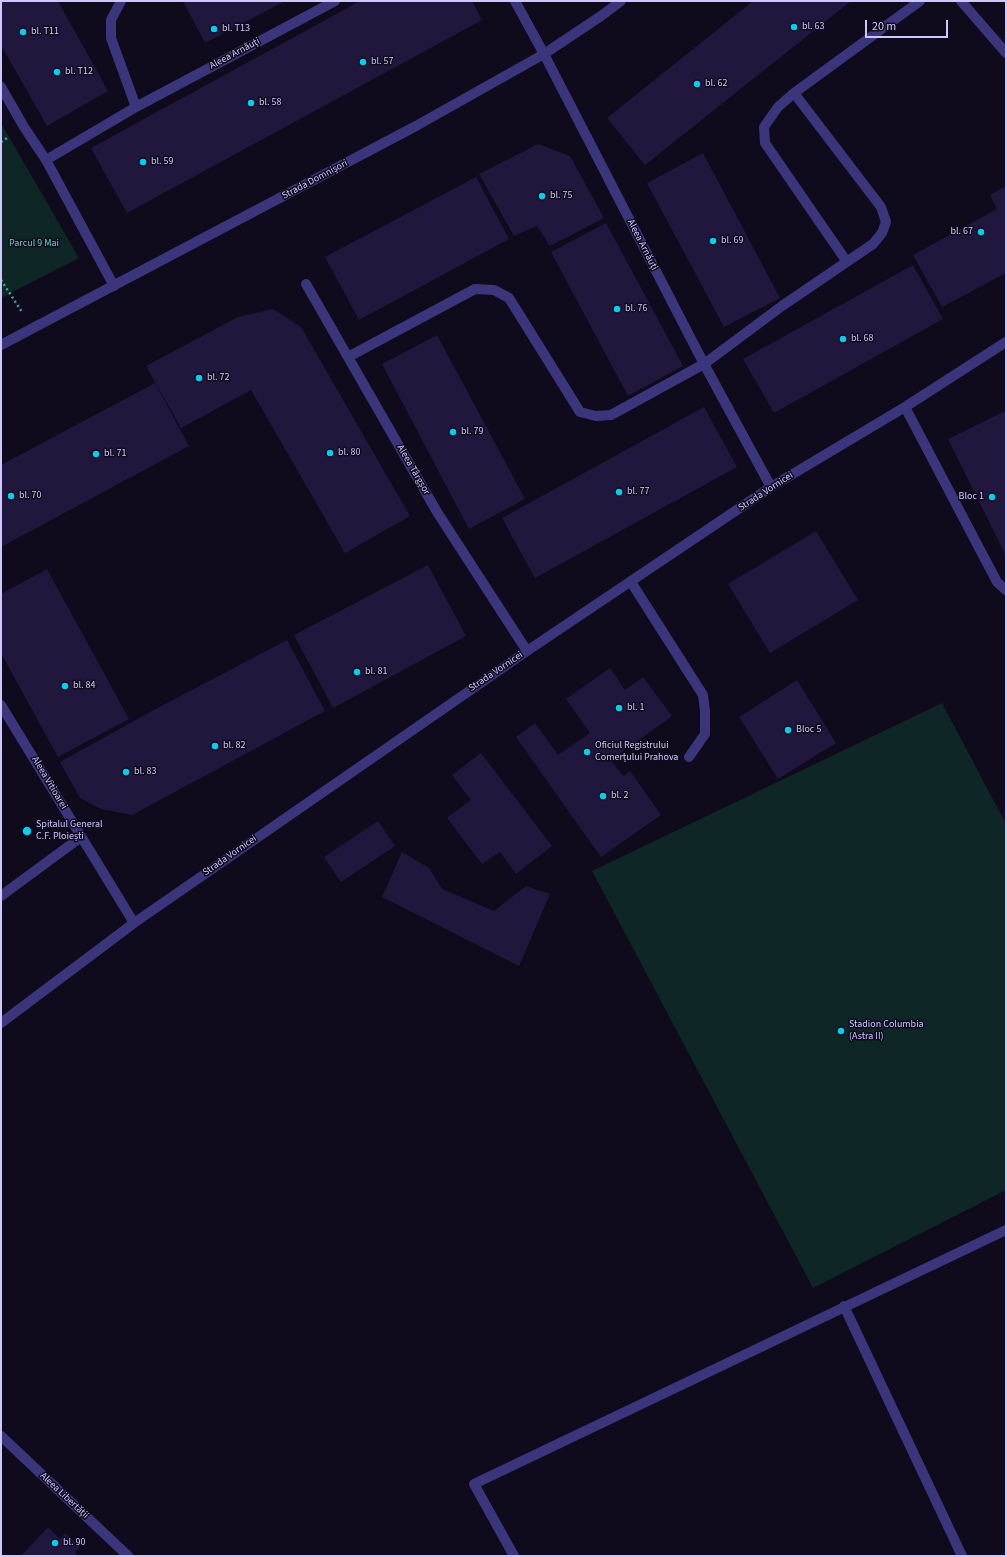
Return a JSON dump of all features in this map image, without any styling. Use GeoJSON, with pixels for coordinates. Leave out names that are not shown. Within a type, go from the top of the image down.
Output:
{"type":"FeatureCollection","features":[{"type":"Feature","properties":{"kind":"street"},"geometry":{"type":"LineString","coordinates":[[121,1],[111,20],[111,38],[136,107]]}},
{"type":"Feature","properties":{"kind":"street","name":"Aleea Arnăuți"},"geometry":{"type":"LineString","coordinates":[[46,160],[136,107],[335,1]]}},
{"type":"Feature","properties":{"kind":"street","name":"Aleea Arnăuți"},"geometry":{"type":"LineString","coordinates":[[515,1],[544,54],[704,364],[771,487]]}},
{"type":"Feature","properties":{"kind":"street","name":"Strada Domnișori"},"geometry":{"type":"LineString","coordinates":[[1,345],[409,129],[544,54],[621,1]]}},
{"type":"Feature","properties":{"kind":"street"},"geometry":{"type":"LineString","coordinates":[[847,262],[765,143],[764,127],[778,106],[794,93],[920,1]]}},
{"type":"Feature","properties":{"kind":"street"},"geometry":{"type":"LineString","coordinates":[[961,1],[1006,53]]}},
{"type":"Feature","properties":{"kind":"street"},"geometry":{"type":"LineString","coordinates":[[1,87],[24,127],[46,160],[114,286]]}},
{"type":"Feature","properties":{"kind":"street"},"geometry":{"type":"LineString","coordinates":[[348,358],[475,289],[494,290],[509,298],[580,412],[596,416],[611,416],[704,364],[782,306],[873,244],[882,233],[886,222],[881,207],[794,93]]}},
{"type":"Feature","properties":{"kind":"street","name":"Aleea Târgșor"},"geometry":{"type":"LineString","coordinates":[[306,284],[437,512],[526,651]]}},
{"type":"Feature","properties":{"kind":"street","name":"Strada Vornicei"},"geometry":{"type":"LineString","coordinates":[[1,1023],[134,922],[526,651],[771,487],[904,407],[1006,342]]}},
{"type":"Feature","properties":{"kind":"street"},"geometry":{"type":"LineString","coordinates":[[904,407],[998,582],[1006,590]]}},
{"type":"Feature","properties":{"kind":"street"},"geometry":{"type":"LineString","coordinates":[[631,582],[703,695],[705,734],[689,757]]}},
{"type":"Feature","properties":{"kind":"street","name":"Aleea Vitioarei"},"geometry":{"type":"LineString","coordinates":[[1,705],[134,922]]}},
{"type":"Feature","properties":{"kind":"street"},"geometry":{"type":"LineString","coordinates":[[1,896],[81,837]]}},
{"type":"Feature","properties":{"kind":"street"},"geometry":{"type":"LineString","coordinates":[[514,1556],[474,1484],[844,1306],[1006,1230]]}},
{"type":"Feature","properties":{"kind":"street"},"geometry":{"type":"LineString","coordinates":[[844,1306],[962,1556]]}},
{"type":"Feature","properties":{"kind":"street","name":"Aleea Libertății"},"geometry":{"type":"LineString","coordinates":[[1,1436],[128,1556]]}},
{"type":"Feature","properties":{"kind":"path"},"geometry":{"type":"LineString","coordinates":[[1,280],[33,329]]}},
{"type":"Feature","properties":{"kind":"green space","name":"Parcul 9 Mai"},"geometry":{"type":"Polygon","coordinates":[[[1,123],[79,258],[1,298],[1,123]]]}},
{"type":"Feature","properties":{"kind":"green space","name":"Stadion Columbia (Astra II)"},"geometry":{"type":"Polygon","coordinates":[[[942,703],[1006,824],[1006,1190],[813,1288],[592,871],[942,703]]]}},
{"type":"Feature","properties":{"kind":"building","name":"bl. T12"},"geometry":{"type":"Polygon","coordinates":[[[1,1],[58,1],[108,91],[47,126],[1,45],[1,1]]]}},
{"type":"Feature","properties":{"kind":"building","name":"bl. T13"},"geometry":{"type":"Polygon","coordinates":[[[183,1],[285,1],[205,43],[183,1]]]}},
{"type":"Feature","properties":{"kind":"building"},"geometry":{"type":"Polygon","coordinates":[[[360,1],[472,1],[482,20],[127,213],[91,148],[360,1]]]}},
{"type":"Feature","properties":{"kind":"building","name":"bl. 62"},"geometry":{"type":"Polygon","coordinates":[[[753,1],[851,1],[645,165],[607,118],[753,1]]]}},
{"type":"Feature","properties":{"kind":"building","name":"bl. 75"},"geometry":{"type":"Polygon","coordinates":[[[538,144],[570,156],[604,218],[550,246],[537,226],[514,236],[479,174],[538,144]]]}},
{"type":"Feature","properties":{"kind":"building","name":"bl. 69"},"geometry":{"type":"Polygon","coordinates":[[[703,153],[780,298],[724,327],[647,183],[703,153]]]}},
{"type":"Feature","properties":{"kind":"building"},"geometry":{"type":"Polygon","coordinates":[[[476,177],[509,239],[359,320],[325,257],[476,177]]]}},
{"type":"Feature","properties":{"kind":"building","name":"bl. 67"},"geometry":{"type":"Polygon","coordinates":[[[1006,186],[1006,273],[942,307],[913,255],[997,209],[990,195],[1006,186]]]}},
{"type":"Feature","properties":{"kind":"building","name":"bl. 76"},"geometry":{"type":"Polygon","coordinates":[[[606,223],[683,366],[628,396],[551,252],[606,223]]]}},
{"type":"Feature","properties":{"kind":"building","name":"bl. 68"},"geometry":{"type":"Polygon","coordinates":[[[913,265],[943,319],[774,413],[743,359],[913,265]]]}},
{"type":"Feature","properties":{"kind":"building"},"geometry":{"type":"Polygon","coordinates":[[[273,309],[301,327],[410,516],[345,553],[251,390],[181,428],[146,366],[238,317],[273,309]]]}},
{"type":"Feature","properties":{"kind":"building","name":"bl. 79"},"geometry":{"type":"Polygon","coordinates":[[[437,335],[525,499],[469,529],[382,364],[437,335]]]}},
{"type":"Feature","properties":{"kind":"building","name":"bl. 71"},"geometry":{"type":"Polygon","coordinates":[[[155,383],[189,446],[1,547],[1,465],[155,383]]]}},
{"type":"Feature","properties":{"kind":"building","name":"bl. 77"},"geometry":{"type":"Polygon","coordinates":[[[704,407],[737,467],[535,578],[502,518],[704,407]]]}},
{"type":"Feature","properties":{"kind":"building","name":"Bloc 1"},"geometry":{"type":"Polygon","coordinates":[[[1005,411],[1006,413],[1006,556],[948,439],[1005,411]]]}},
{"type":"Feature","properties":{"kind":"building"},"geometry":{"type":"Polygon","coordinates":[[[816,531],[858,600],[770,653],[728,584],[816,531]]]}},
{"type":"Feature","properties":{"kind":"building","name":"bl. 81"},"geometry":{"type":"Polygon","coordinates":[[[428,565],[466,636],[333,708],[294,635],[428,565]]]}},
{"type":"Feature","properties":{"kind":"building","name":"bl. 84"},"geometry":{"type":"Polygon","coordinates":[[[47,569],[129,719],[58,757],[1,653],[1,594],[47,569]]]}},
{"type":"Feature","properties":{"kind":"building","name":"bl. 82"},"geometry":{"type":"Polygon","coordinates":[[[287,640],[325,711],[132,815],[101,809],[80,798],[60,762],[152,711],[287,640]]]}},
{"type":"Feature","properties":{"kind":"building"},"geometry":{"type":"Polygon","coordinates":[[[610,668],[625,690],[643,677],[672,716],[611,760],[623,776],[630,771],[661,815],[601,857],[516,737],[535,723],[558,755],[590,733],[566,699],[610,668]]]}},
{"type":"Feature","properties":{"kind":"building","name":"Bloc 5"},"geometry":{"type":"Polygon","coordinates":[[[797,680],[836,743],[778,779],[739,717],[797,680]]]}},
{"type":"Feature","properties":{"kind":"building"},"geometry":{"type":"Polygon","coordinates":[[[481,753],[552,846],[516,874],[500,852],[482,864],[447,818],[471,800],[452,775],[481,753]]]}},
{"type":"Feature","properties":{"kind":"building"},"geometry":{"type":"Polygon","coordinates":[[[378,821],[395,846],[341,882],[324,857],[378,821]]]}},
{"type":"Feature","properties":{"kind":"building"},"geometry":{"type":"Polygon","coordinates":[[[402,852],[429,868],[442,889],[494,911],[526,886],[550,894],[519,966],[382,897],[402,852]]]}},
{"type":"Feature","properties":{"kind":"building","name":"bl. 90"},"geometry":{"type":"Polygon","coordinates":[[[48,1527],[60,1539],[65,1533],[80,1547],[75,1552],[78,1556],[21,1556],[48,1527]]]}},
{"type":"Feature","properties":{"kind":"place","name":"bl. 63"},"geometry":{"type":"Point","coordinates":[794,27]}},
{"type":"Feature","properties":{"kind":"place","name":"bl. T13"},"geometry":{"type":"Point","coordinates":[214,29]}},
{"type":"Feature","properties":{"kind":"place","name":"bl. T11"},"geometry":{"type":"Point","coordinates":[23,32]}},
{"type":"Feature","properties":{"kind":"place","name":"bl. 57"},"geometry":{"type":"Point","coordinates":[363,62]}},
{"type":"Feature","properties":{"kind":"place","name":"bl. T12"},"geometry":{"type":"Point","coordinates":[57,72]}},
{"type":"Feature","properties":{"kind":"place","name":"bl. 62"},"geometry":{"type":"Point","coordinates":[697,84]}},
{"type":"Feature","properties":{"kind":"place","name":"bl. 58"},"geometry":{"type":"Point","coordinates":[251,103]}},
{"type":"Feature","properties":{"kind":"place","name":"bl. 59"},"geometry":{"type":"Point","coordinates":[143,162]}},
{"type":"Feature","properties":{"kind":"place","name":"bl. 75"},"geometry":{"type":"Point","coordinates":[542,196]}},
{"type":"Feature","properties":{"kind":"place","name":"bl. 67"},"geometry":{"type":"Point","coordinates":[981,232]}},
{"type":"Feature","properties":{"kind":"place","name":"bl. 69"},"geometry":{"type":"Point","coordinates":[713,241]}},
{"type":"Feature","properties":{"kind":"place","name":"bl. 76"},"geometry":{"type":"Point","coordinates":[617,309]}},
{"type":"Feature","properties":{"kind":"place","name":"bl. 68"},"geometry":{"type":"Point","coordinates":[843,339]}},
{"type":"Feature","properties":{"kind":"place","name":"bl. 72"},"geometry":{"type":"Point","coordinates":[199,378]}},
{"type":"Feature","properties":{"kind":"place","name":"bl. 79"},"geometry":{"type":"Point","coordinates":[453,432]}},
{"type":"Feature","properties":{"kind":"place","name":"bl. 80"},"geometry":{"type":"Point","coordinates":[330,453]}},
{"type":"Feature","properties":{"kind":"place","name":"bl. 71"},"geometry":{"type":"Point","coordinates":[96,454]}},
{"type":"Feature","properties":{"kind":"place","name":"bl. 77"},"geometry":{"type":"Point","coordinates":[619,492]}},
{"type":"Feature","properties":{"kind":"place","name":"bl. 70"},"geometry":{"type":"Point","coordinates":[11,496]}},
{"type":"Feature","properties":{"kind":"place","name":"Bloc 1"},"geometry":{"type":"Point","coordinates":[992,497]}},
{"type":"Feature","properties":{"kind":"place","name":"bl. 81"},"geometry":{"type":"Point","coordinates":[357,672]}},
{"type":"Feature","properties":{"kind":"place","name":"bl. 84"},"geometry":{"type":"Point","coordinates":[65,686]}},
{"type":"Feature","properties":{"kind":"place","name":"bl. 1"},"geometry":{"type":"Point","coordinates":[619,708]}},
{"type":"Feature","properties":{"kind":"place","name":"Bloc 5"},"geometry":{"type":"Point","coordinates":[788,730]}},
{"type":"Feature","properties":{"kind":"place","name":"bl. 82"},"geometry":{"type":"Point","coordinates":[215,746]}},
{"type":"Feature","properties":{"kind":"place","name":"Oficiul Registrului Comerțului Prahova"},"geometry":{"type":"Point","coordinates":[587,752]}},
{"type":"Feature","properties":{"kind":"place","name":"bl. 83"},"geometry":{"type":"Point","coordinates":[126,772]}},
{"type":"Feature","properties":{"kind":"place","name":"bl. 2"},"geometry":{"type":"Point","coordinates":[603,796]}},
{"type":"Feature","properties":{"kind":"place","name":"Spitalul General C.F. Ploiești"},"geometry":{"type":"Point","coordinates":[27,831]}},
{"type":"Feature","properties":{"kind":"place","name":"Stadion Columbia (Astra II)"},"geometry":{"type":"Point","coordinates":[841,1031]}},
{"type":"Feature","properties":{"kind":"place","name":"bl. 90"},"geometry":{"type":"Point","coordinates":[55,1543]}}]}
